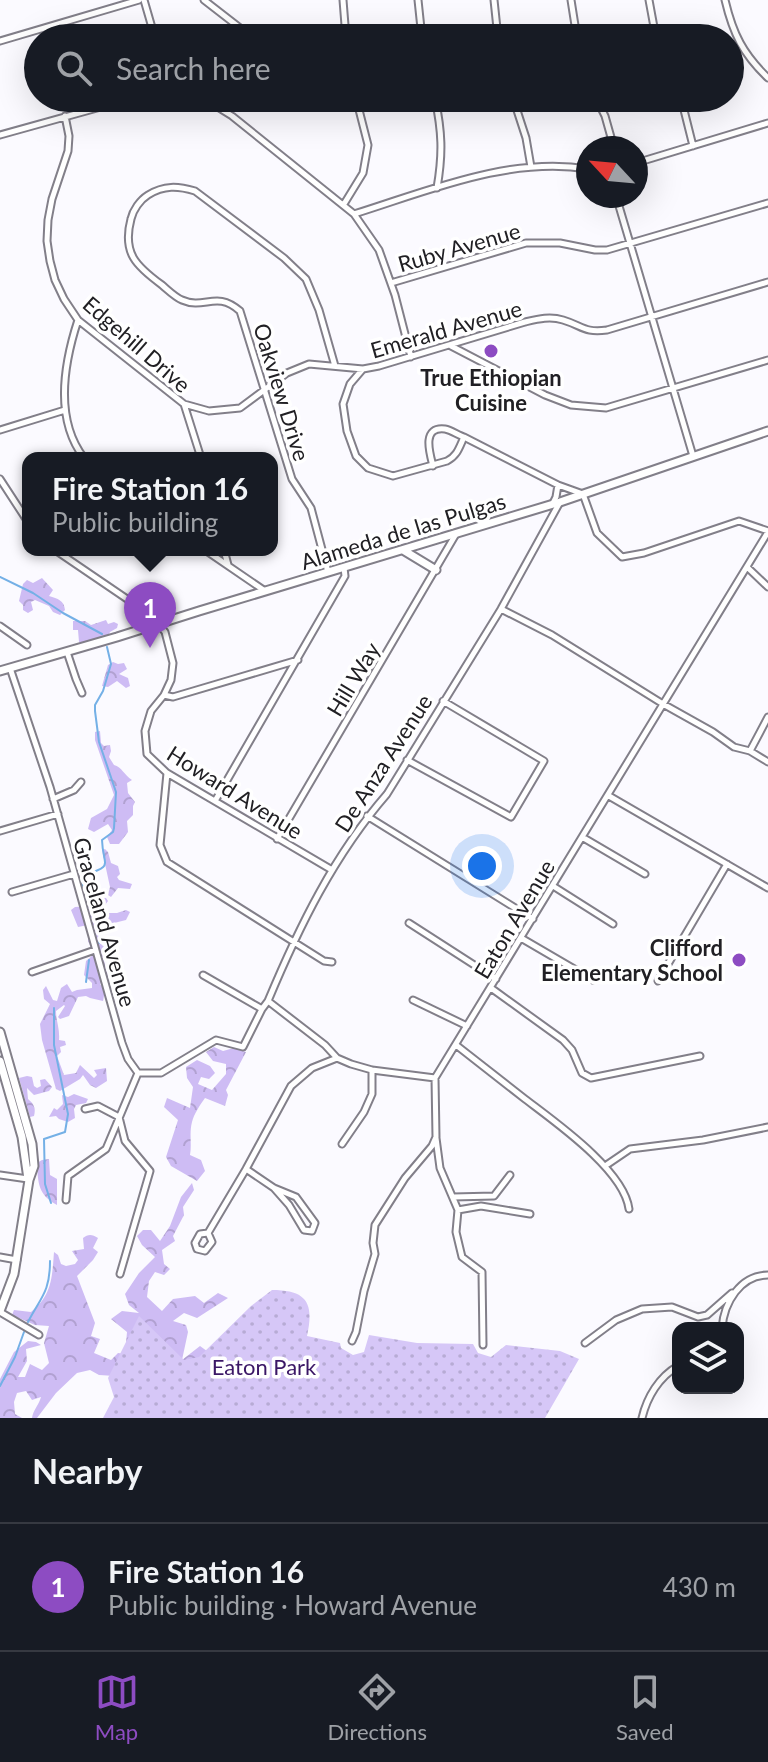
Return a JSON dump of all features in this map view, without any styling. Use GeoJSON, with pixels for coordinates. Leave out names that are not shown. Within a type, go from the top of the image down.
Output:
{"type":"FeatureCollection","features":[{"type":"Feature","properties":{"kind":"main road","name":"Alameda de las Pulgas"},"geometry":{"type":"LineString","coordinates":[[0,671],[556,503],[768,431]]}},
{"type":"Feature","properties":{"kind":"main road"},"geometry":{"type":"LineString","coordinates":[[403,550],[436,570]]}},
{"type":"Feature","properties":{"kind":"main road"},"geometry":{"type":"LineString","coordinates":[[0,1032],[32,1144],[34,1166],[29,1180],[17,1260],[0,1311]]}},
{"type":"Feature","properties":{"kind":"main road"},"geometry":{"type":"LineString","coordinates":[[0,1061],[22,1137],[29,1180]]}},
{"type":"Feature","properties":{"kind":"street"},"geometry":{"type":"LineString","coordinates":[[58,24],[141,0],[150,24]]}},
{"type":"Feature","properties":{"kind":"street"},"geometry":{"type":"LineString","coordinates":[[204,0],[235,24]]}},
{"type":"Feature","properties":{"kind":"street"},"geometry":{"type":"LineString","coordinates":[[343,0],[345,24]]}},
{"type":"Feature","properties":{"kind":"street"},"geometry":{"type":"LineString","coordinates":[[418,0],[421,24]]}},
{"type":"Feature","properties":{"kind":"street"},"geometry":{"type":"LineString","coordinates":[[494,0],[497,24]]}},
{"type":"Feature","properties":{"kind":"street"},"geometry":{"type":"LineString","coordinates":[[571,0],[575,24]]}},
{"type":"Feature","properties":{"kind":"street"},"geometry":{"type":"LineString","coordinates":[[649,0],[653,24]]}},
{"type":"Feature","properties":{"kind":"street"},"geometry":{"type":"LineString","coordinates":[[725,0],[730,24]]}},
{"type":"Feature","properties":{"kind":"street"},"geometry":{"type":"LineString","coordinates":[[0,41],[24,34]]}},
{"type":"Feature","properties":{"kind":"street"},"geometry":{"type":"LineString","coordinates":[[744,50],[768,78]]}},
{"type":"Feature","properties":{"kind":"street"},"geometry":{"type":"LineString","coordinates":[[0,135],[80,112]]}},
{"type":"Feature","properties":{"kind":"street"},"geometry":{"type":"LineString","coordinates":[[226,112],[354,214],[379,250],[411,357]]}},
{"type":"Feature","properties":{"kind":"street"},"geometry":{"type":"LineString","coordinates":[[344,204],[363,173],[368,145],[360,112]]}},
{"type":"Feature","properties":{"kind":"street"},"geometry":{"type":"LineString","coordinates":[[437,112],[442,158],[437,188]]}},
{"type":"Feature","properties":{"kind":"street"},"geometry":{"type":"LineString","coordinates":[[518,112],[531,167]]}},
{"type":"Feature","properties":{"kind":"street"},"geometry":{"type":"LineString","coordinates":[[603,112],[611,136]]}},
{"type":"Feature","properties":{"kind":"street"},"geometry":{"type":"LineString","coordinates":[[684,112],[693,146]]}},
{"type":"Feature","properties":{"kind":"street","name":"Edgehill Drive"},"geometry":{"type":"LineString","coordinates":[[65,116],[68,151],[48,220],[47,241],[55,280],[78,320],[184,404],[199,452]]}},
{"type":"Feature","properties":{"kind":"street"},"geometry":{"type":"LineString","coordinates":[[648,159],[768,123]]}},
{"type":"Feature","properties":{"kind":"street"},"geometry":{"type":"LineString","coordinates":[[354,214],[497,171],[576,167]]}},
{"type":"Feature","properties":{"kind":"street","name":"Oakview Drive"},"geometry":{"type":"LineString","coordinates":[[328,572],[311,508],[292,479],[240,311],[232,304],[217,300],[193,303],[181,299],[135,263],[128,247],[128,232],[132,212],[145,196],[164,187],[177,186],[195,191],[284,258],[306,279],[319,310],[335,366]]}},
{"type":"Feature","properties":{"kind":"street","name":"Ruby Avenue"},"geometry":{"type":"LineString","coordinates":[[391,283],[526,243],[560,243],[607,250],[768,203]]}},
{"type":"Feature","properties":{"kind":"street"},"geometry":{"type":"LineString","coordinates":[[621,208],[693,456]]}},
{"type":"Feature","properties":{"kind":"street","name":"Emerald Avenue"},"geometry":{"type":"LineString","coordinates":[[184,404],[209,411],[240,408],[287,373],[309,364],[363,369],[547,317],[593,332],[607,330],[768,282]]}},
{"type":"Feature","properties":{"kind":"street"},"geometry":{"type":"LineString","coordinates":[[78,320],[67,363],[65,410],[79,452]]}},
{"type":"Feature","properties":{"kind":"street"},"geometry":{"type":"LineString","coordinates":[[450,345],[545,395],[571,405],[606,408],[768,360]]}},
{"type":"Feature","properties":{"kind":"street"},"geometry":{"type":"LineString","coordinates":[[363,369],[350,384],[343,404],[347,431],[356,456],[368,468],[393,476],[433,466],[453,458],[464,437]]}},
{"type":"Feature","properties":{"kind":"street"},"geometry":{"type":"LineString","coordinates":[[0,430],[65,410]]}},
{"type":"Feature","properties":{"kind":"street"},"geometry":{"type":"LineString","coordinates":[[433,466],[428,447],[431,435],[441,428],[583,494],[597,533],[622,557],[644,553],[739,521],[768,532]]}},
{"type":"Feature","properties":{"kind":"street"},"geometry":{"type":"LineString","coordinates":[[0,479],[22,513]]}},
{"type":"Feature","properties":{"kind":"street","name":"De Anza Avenue"},"geometry":{"type":"LineString","coordinates":[[138,1073],[161,1073],[216,1040],[243,1047],[268,1001],[315,898],[367,816],[387,794],[501,609],[556,503],[558,485]]}},
{"type":"Feature","properties":{"kind":"street","name":"Eaton Avenue"},"geometry":{"type":"LineString","coordinates":[[435,1078],[768,532]]}},
{"type":"Feature","properties":{"kind":"street","name":"Hill Way"},"geometry":{"type":"LineString","coordinates":[[277,839],[456,534]]}},
{"type":"Feature","properties":{"kind":"street"},"geometry":{"type":"LineString","coordinates":[[64,556],[159,623]]}},
{"type":"Feature","properties":{"kind":"street"},"geometry":{"type":"LineString","coordinates":[[214,556],[265,591]]}},
{"type":"Feature","properties":{"kind":"street"},"geometry":{"type":"LineString","coordinates":[[226,556],[228,565]]}},
{"type":"Feature","properties":{"kind":"street"},"geometry":{"type":"LineString","coordinates":[[747,567],[768,587]]}},
{"type":"Feature","properties":{"kind":"street"},"geometry":{"type":"LineString","coordinates":[[215,801],[345,576],[344,568]]}},
{"type":"Feature","properties":{"kind":"street"},"geometry":{"type":"LineString","coordinates":[[501,609],[552,635],[734,747],[750,751],[768,762]]}},
{"type":"Feature","properties":{"kind":"street","name":"Howard Avenue"},"geometry":{"type":"LineString","coordinates":[[159,623],[165,632],[173,663],[171,680],[151,711],[145,731],[147,754],[167,773],[332,870]]}},
{"type":"Feature","properties":{"kind":"street"},"geometry":{"type":"LineString","coordinates":[[0,626],[27,645]]}},
{"type":"Feature","properties":{"kind":"street"},"geometry":{"type":"LineString","coordinates":[[67,651],[82,693]]}},
{"type":"Feature","properties":{"kind":"street"},"geometry":{"type":"LineString","coordinates":[[164,695],[173,697],[299,659]]}},
{"type":"Feature","properties":{"kind":"street","name":"Graceland Avenue"},"geometry":{"type":"LineString","coordinates":[[10,668],[58,814],[122,1043],[138,1073]]}},
{"type":"Feature","properties":{"kind":"street"},"geometry":{"type":"LineString","coordinates":[[407,760],[511,817],[544,761],[443,701]]}},
{"type":"Feature","properties":{"kind":"street"},"geometry":{"type":"LineString","coordinates":[[750,751],[768,717]]}},
{"type":"Feature","properties":{"kind":"street"},"geometry":{"type":"LineString","coordinates":[[167,773],[160,845],[167,862],[324,961],[332,962]]}},
{"type":"Feature","properties":{"kind":"street"},"geometry":{"type":"LineString","coordinates":[[53,799],[74,790],[81,782]]}},
{"type":"Feature","properties":{"kind":"street"},"geometry":{"type":"LineString","coordinates":[[609,796],[768,888]]}},
{"type":"Feature","properties":{"kind":"street"},"geometry":{"type":"LineString","coordinates":[[0,831],[58,814]]}},
{"type":"Feature","properties":{"kind":"street"},"geometry":{"type":"LineString","coordinates":[[367,816],[533,919]]}},
{"type":"Feature","properties":{"kind":"street"},"geometry":{"type":"LineString","coordinates":[[582,837],[645,874]]}},
{"type":"Feature","properties":{"kind":"street"},"geometry":{"type":"LineString","coordinates":[[658,981],[727,864]]}},
{"type":"Feature","properties":{"kind":"street"},"geometry":{"type":"LineString","coordinates":[[12,892],[74,874]]}},
{"type":"Feature","properties":{"kind":"street"},"geometry":{"type":"LineString","coordinates":[[553,886],[613,924]]}},
{"type":"Feature","properties":{"kind":"street"},"geometry":{"type":"LineString","coordinates":[[409,923],[496,979]]}},
{"type":"Feature","properties":{"kind":"street"},"geometry":{"type":"LineString","coordinates":[[521,938],[593,980]]}},
{"type":"Feature","properties":{"kind":"street"},"geometry":{"type":"LineString","coordinates":[[32,972],[96,950]]}},
{"type":"Feature","properties":{"kind":"street"},"geometry":{"type":"LineString","coordinates":[[203,975],[262,1009]]}},
{"type":"Feature","properties":{"kind":"street"},"geometry":{"type":"LineString","coordinates":[[491,988],[563,1040],[572,1050],[582,1073],[591,1078],[700,1056]]}},
{"type":"Feature","properties":{"kind":"street"},"geometry":{"type":"LineString","coordinates":[[413,1000],[467,1026]]}},
{"type":"Feature","properties":{"kind":"street"},"geometry":{"type":"LineString","coordinates":[[268,1001],[337,1058],[372,1070],[435,1078],[440,1168],[458,1210],[456,1232],[462,1257],[482,1272],[483,1345]]}},
{"type":"Feature","properties":{"kind":"street"},"geometry":{"type":"LineString","coordinates":[[456,1045],[579,1141],[605,1166],[628,1200],[629,1209]]}},
{"type":"Feature","properties":{"kind":"street"},"geometry":{"type":"LineString","coordinates":[[208,1233],[291,1086],[312,1068],[337,1058]]}},
{"type":"Feature","properties":{"kind":"street"},"geometry":{"type":"LineString","coordinates":[[342,1144],[364,1112],[372,1094],[372,1070]]}},
{"type":"Feature","properties":{"kind":"street"},"geometry":{"type":"LineString","coordinates":[[66,1200],[68,1176],[106,1149],[138,1073]]}},
{"type":"Feature","properties":{"kind":"street"},"geometry":{"type":"LineString","coordinates":[[85,1109],[98,1106],[119,1117],[125,1141],[150,1171],[120,1274]]}},
{"type":"Feature","properties":{"kind":"street"},"geometry":{"type":"LineString","coordinates":[[605,1166],[630,1149],[703,1140],[768,1127]]}},
{"type":"Feature","properties":{"kind":"street"},"geometry":{"type":"LineString","coordinates":[[352,1341],[373,1265],[375,1225],[436,1137]]}},
{"type":"Feature","properties":{"kind":"street"},"geometry":{"type":"LineString","coordinates":[[246,1169],[274,1188],[296,1197],[315,1223],[312,1231],[304,1230],[274,1188]]}},
{"type":"Feature","properties":{"kind":"street"},"geometry":{"type":"LineString","coordinates":[[0,1175],[29,1180]]}},
{"type":"Feature","properties":{"kind":"street"},"geometry":{"type":"LineString","coordinates":[[453,1197],[494,1196],[510,1175]]}},
{"type":"Feature","properties":{"kind":"street"},"geometry":{"type":"LineString","coordinates":[[458,1210],[481,1206],[530,1214]]}},
{"type":"Feature","properties":{"kind":"street"},"geometry":{"type":"LineString","coordinates":[[0,1257],[17,1260]]}},
{"type":"Feature","properties":{"kind":"street"},"geometry":{"type":"LineString","coordinates":[[585,1343],[616,1320],[642,1309],[672,1307],[698,1317],[707,1315],[752,1278],[768,1275]]}},
{"type":"Feature","properties":{"kind":"street"},"geometry":{"type":"LineString","coordinates":[[723,1322],[732,1293]]}},
{"type":"Feature","properties":{"kind":"street"},"geometry":{"type":"LineString","coordinates":[[0,1311],[39,1335]]}},
{"type":"Feature","properties":{"kind":"street"},"geometry":{"type":"LineString","coordinates":[[642,1418],[650,1395],[672,1369]]}},
{"type":"Feature","properties":{"kind":"green space"},"geometry":{"type":"Polygon","coordinates":[[[42,578],[53,590],[49,596],[63,604],[65,610],[60,615],[35,600],[31,602],[33,610],[28,613],[23,610],[19,601],[23,584],[27,580],[33,583],[42,578]]]}},
{"type":"Feature","properties":{"kind":"green space"},"geometry":{"type":"Polygon","coordinates":[[[106,620],[108,624],[118,624],[108,636],[83,644],[79,642],[78,630],[73,630],[73,621],[85,621],[91,625],[106,620]]]}},
{"type":"Feature","properties":{"kind":"green space"},"geometry":{"type":"Polygon","coordinates":[[[124,663],[127,669],[119,674],[128,678],[130,686],[126,688],[117,681],[108,687],[102,686],[108,665],[124,663]]]}},
{"type":"Feature","properties":{"kind":"green space"},"geometry":{"type":"Polygon","coordinates":[[[100,731],[101,743],[110,745],[109,757],[114,765],[132,780],[127,783],[128,793],[135,802],[133,815],[127,821],[128,832],[119,844],[110,844],[107,837],[112,830],[108,824],[94,832],[88,829],[91,818],[107,809],[114,795],[95,740],[95,732],[100,731]]]}},
{"type":"Feature","properties":{"kind":"green space"},"geometry":{"type":"Polygon","coordinates":[[[105,849],[111,863],[118,866],[119,880],[132,884],[130,889],[118,888],[111,897],[108,895],[110,887],[102,850],[105,849]]]}},
{"type":"Feature","properties":{"kind":"green space"},"geometry":{"type":"Polygon","coordinates":[[[101,898],[108,901],[102,909],[106,913],[130,912],[126,920],[110,924],[101,938],[101,944],[109,952],[103,957],[108,977],[100,984],[105,990],[103,1001],[78,997],[69,1016],[58,1017],[64,1005],[56,1011],[59,1040],[65,1041],[66,1045],[60,1047],[61,1052],[57,1056],[64,1075],[76,1073],[80,1065],[94,1078],[97,1075],[94,1070],[106,1068],[107,1081],[96,1088],[83,1075],[60,1091],[56,1089],[42,1040],[40,1024],[50,1004],[44,999],[43,990],[46,986],[53,1000],[57,1001],[61,988],[67,984],[72,992],[92,988],[92,983],[84,975],[86,961],[94,954],[88,941],[88,925],[78,927],[71,910],[89,906],[101,898]]]}},
{"type":"Feature","properties":{"kind":"green space"},"geometry":{"type":"Polygon","coordinates":[[[214,1047],[223,1051],[234,1048],[246,1052],[226,1090],[225,1106],[205,1098],[193,1119],[190,1155],[201,1160],[205,1171],[197,1181],[171,1166],[166,1157],[178,1120],[164,1107],[167,1098],[190,1108],[193,1087],[187,1078],[186,1067],[197,1060],[210,1066],[215,1073],[209,1079],[201,1077],[198,1084],[212,1090],[226,1074],[226,1064],[213,1061],[206,1052],[214,1047]]]}},
{"type":"Feature","properties":{"kind":"green space"},"geometry":{"type":"Polygon","coordinates":[[[32,1077],[37,1088],[41,1086],[40,1080],[45,1079],[52,1087],[49,1091],[34,1095],[27,1088],[28,1099],[35,1108],[34,1116],[30,1117],[19,1078],[32,1077]]]}},
{"type":"Feature","properties":{"kind":"green space"},"geometry":{"type":"Polygon","coordinates":[[[74,1094],[88,1099],[86,1103],[76,1105],[75,1118],[68,1122],[56,1116],[49,1117],[54,1108],[57,1110],[63,1104],[62,1095],[68,1097],[74,1094]]]}},
{"type":"Feature","properties":{"kind":"green space"},"geometry":{"type":"Polygon","coordinates":[[[49,1159],[50,1175],[57,1179],[57,1205],[46,1197],[39,1182],[37,1163],[49,1159]]]}},
{"type":"Feature","properties":{"kind":"green space"},"geometry":{"type":"Polygon","coordinates":[[[192,1183],[194,1190],[183,1207],[184,1215],[173,1236],[175,1241],[162,1250],[164,1264],[170,1269],[164,1275],[155,1272],[149,1281],[147,1297],[162,1311],[173,1299],[195,1296],[204,1303],[218,1293],[228,1298],[197,1318],[184,1313],[173,1321],[186,1325],[188,1332],[182,1360],[200,1346],[211,1354],[211,1372],[115,1376],[99,1375],[90,1370],[77,1373],[56,1393],[37,1418],[32,1418],[41,1397],[32,1400],[26,1391],[17,1393],[14,1402],[15,1414],[22,1418],[0,1418],[0,1379],[14,1352],[28,1341],[41,1345],[26,1349],[27,1361],[18,1377],[25,1377],[30,1364],[42,1370],[49,1363],[44,1343],[49,1326],[35,1325],[12,1315],[14,1310],[31,1312],[43,1299],[51,1278],[54,1252],[61,1264],[75,1264],[78,1260],[72,1251],[84,1249],[83,1238],[90,1235],[98,1238],[93,1248],[98,1252],[77,1276],[95,1323],[91,1336],[100,1339],[94,1353],[111,1360],[118,1353],[125,1354],[127,1332],[111,1319],[122,1311],[139,1313],[129,1305],[125,1294],[155,1257],[137,1236],[143,1230],[151,1230],[160,1241],[170,1226],[181,1197],[192,1183]]]}},
{"type":"Feature","properties":{"kind":"green space","name":"Eaton Park"},"geometry":{"type":"Polygon","coordinates":[[[272,1290],[294,1293],[306,1301],[310,1315],[307,1336],[340,1343],[341,1348],[353,1355],[364,1352],[369,1335],[417,1343],[473,1344],[478,1353],[491,1357],[506,1345],[560,1351],[579,1359],[545,1418],[103,1418],[114,1397],[108,1378],[139,1316],[184,1360],[199,1357],[251,1306],[272,1290]]]}},
{"type":"Feature","properties":{"kind":"waterway"},"geometry":{"type":"LineString","coordinates":[[0,577],[102,634]]}},
{"type":"Feature","properties":{"kind":"waterway"},"geometry":{"type":"LineString","coordinates":[[99,943],[101,925],[81,881],[83,876],[100,870],[105,864],[102,840],[114,828],[116,792],[99,742],[95,711],[111,664],[107,647]]}},
{"type":"Feature","properties":{"kind":"waterway"},"geometry":{"type":"LineString","coordinates":[[86,982],[89,960]]}},
{"type":"Feature","properties":{"kind":"waterway"},"geometry":{"type":"LineString","coordinates":[[51,1203],[45,1184],[44,1139],[65,1132],[68,1114],[54,1045],[54,1008]]}},
{"type":"Feature","properties":{"kind":"waterway"},"geometry":{"type":"LineString","coordinates":[[28,1322],[46,1287],[50,1261]]}},
{"type":"Feature","properties":{"kind":"waterway"},"geometry":{"type":"LineString","coordinates":[[0,1386],[24,1332]]}},
{"type":"Feature","properties":{"kind":"place","name":"True Ethiopian Cuisine"},"geometry":{"type":"Point","coordinates":[491,351]}},
{"type":"Feature","properties":{"kind":"place","name":"Fire Station 16"},"geometry":{"type":"Point","coordinates":[150,648]}},
{"type":"Feature","properties":{"kind":"place","name":"Clifford Elementary School"},"geometry":{"type":"Point","coordinates":[739,960]}}]}
